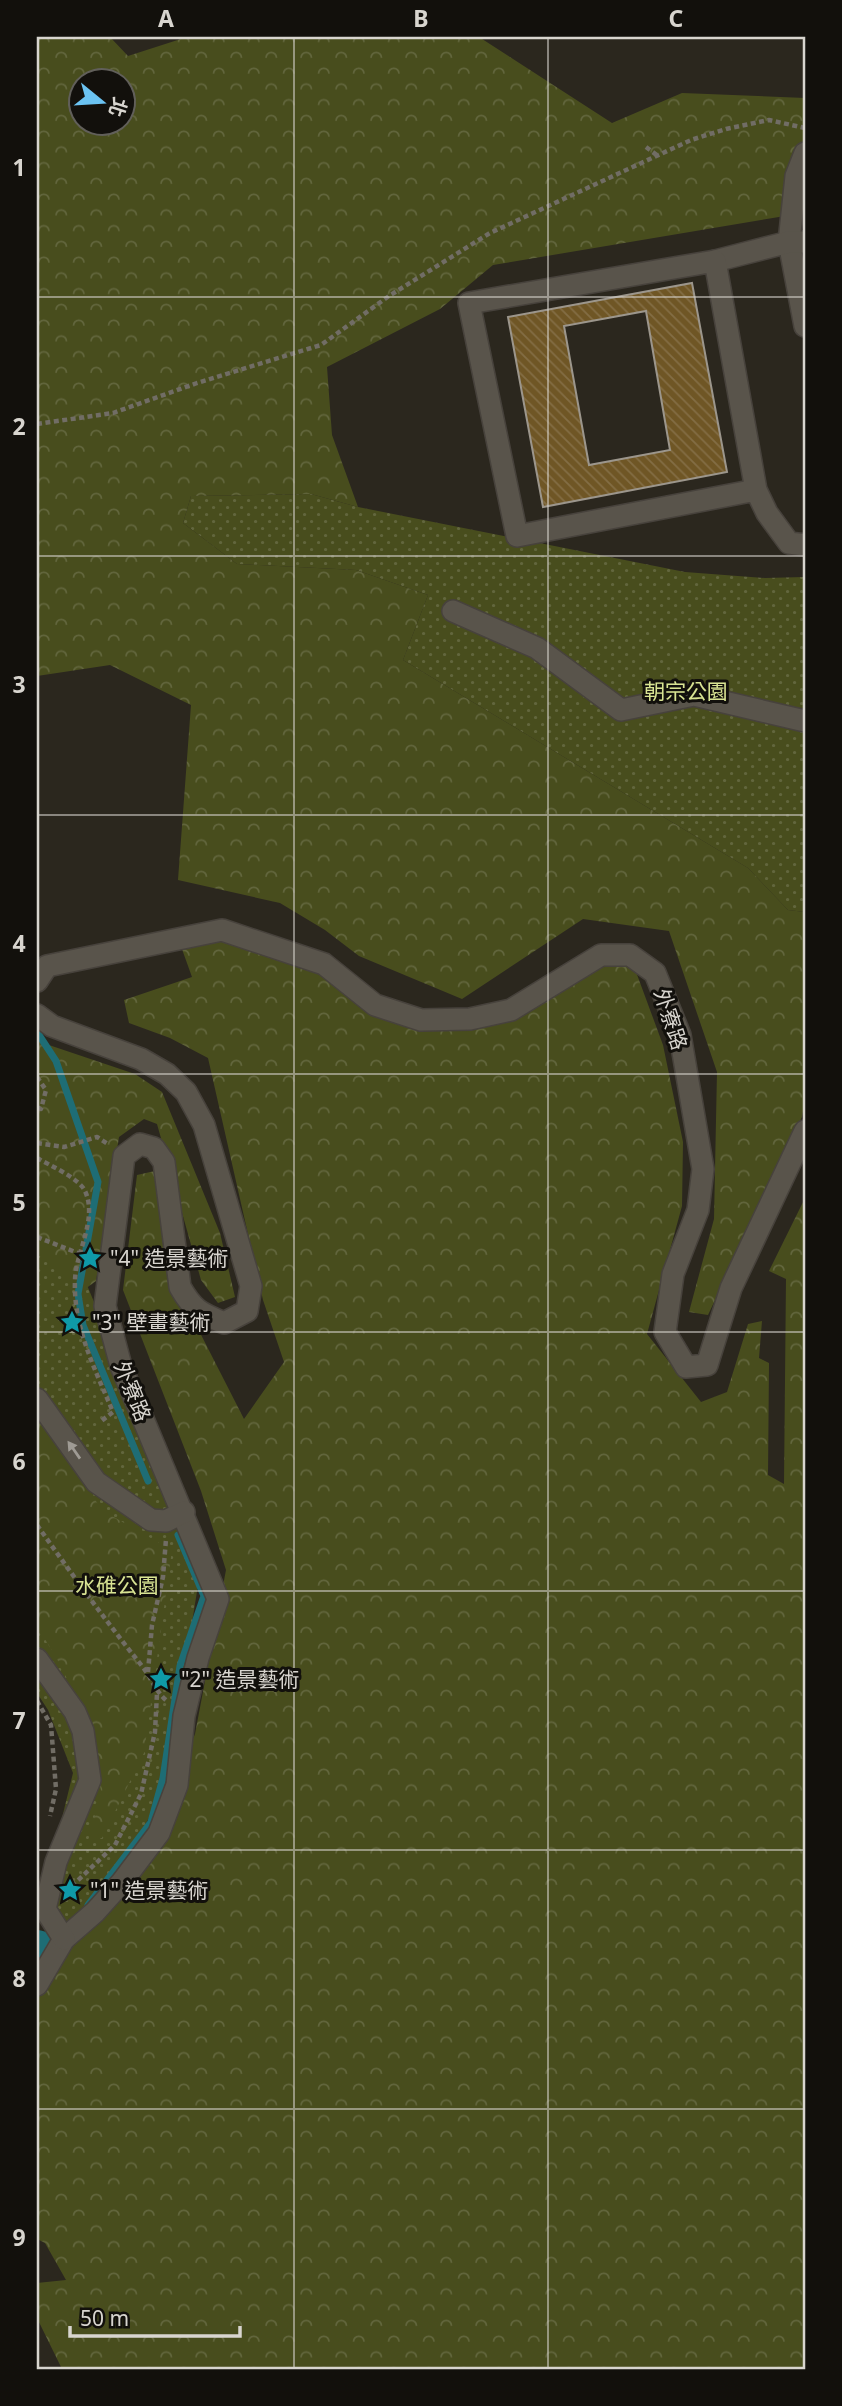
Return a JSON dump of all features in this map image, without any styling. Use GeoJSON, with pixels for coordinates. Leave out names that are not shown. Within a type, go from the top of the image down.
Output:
{"type":"FeatureCollection","features":[{"type":"Feature","properties":{"kind":"street"},"geometry":{"type":"LineString","coordinates":[[805,153],[796,176],[797,242],[805,326]]}},
{"type":"Feature","properties":{"kind":"street"},"geometry":{"type":"LineString","coordinates":[[756,490],[517,536],[469,303],[715,261],[797,242]]}},
{"type":"Feature","properties":{"kind":"street"},"geometry":{"type":"LineString","coordinates":[[715,261],[756,490],[767,513],[789,543],[805,545]]}},
{"type":"Feature","properties":{"kind":"street"},"geometry":{"type":"LineString","coordinates":[[453,611],[537,648],[621,710],[694,695],[805,721]]}},
{"type":"Feature","properties":{"kind":"street","name":"外寮路"},"geometry":{"type":"LineString","coordinates":[[37,981],[47,966],[222,930],[324,964],[375,1005],[421,1020],[470,1019],[511,1010],[601,955],[630,955],[655,973],[680,1035],[702,1169],[698,1210],[673,1274],[665,1332],[686,1367],[707,1365],[731,1288],[805,1131]]}},
{"type":"Feature","properties":{"kind":"street","name":"外寮路"},"geometry":{"type":"LineString","coordinates":[[37,1015],[52,1026],[141,1059],[167,1074],[186,1092],[204,1125],[251,1286],[247,1311],[224,1323],[199,1313],[188,1303],[180,1287],[164,1162],[154,1149],[140,1144],[124,1156],[106,1306],[121,1366],[175,1516],[218,1598],[198,1658],[184,1716],[177,1785],[159,1833],[96,1912],[64,1939],[37,1985]]}},
{"type":"Feature","properties":{"kind":"street"},"geometry":{"type":"LineString","coordinates":[[37,1399],[96,1482],[151,1520],[175,1516]]}},
{"type":"Feature","properties":{"kind":"street"},"geometry":{"type":"LineString","coordinates":[[37,1660],[75,1712],[83,1731],[90,1780],[56,1862],[45,1909],[64,1939]]}},
{"type":"Feature","properties":{"kind":"path"},"geometry":{"type":"LineString","coordinates":[[37,424],[113,413],[197,383],[321,345],[389,296],[490,233],[691,140],[726,128],[769,120],[805,128]]}},
{"type":"Feature","properties":{"kind":"path"},"geometry":{"type":"LineString","coordinates":[[646,147],[659,157]]}},
{"type":"Feature","properties":{"kind":"path"},"geometry":{"type":"LineString","coordinates":[[37,1077],[46,1090],[41,1109],[37,1107]]}},
{"type":"Feature","properties":{"kind":"path"},"geometry":{"type":"LineString","coordinates":[[37,1143],[64,1147],[97,1137]]}},
{"type":"Feature","properties":{"kind":"path"},"geometry":{"type":"LineString","coordinates":[[37,1158],[84,1188],[89,1206],[75,1279],[79,1331],[113,1412],[100,1422]]}},
{"type":"Feature","properties":{"kind":"path"},"geometry":{"type":"LineString","coordinates":[[37,1237],[88,1257]]}},
{"type":"Feature","properties":{"kind":"path"},"geometry":{"type":"LineString","coordinates":[[148,1673],[152,1625],[175,1516]]}},
{"type":"Feature","properties":{"kind":"path"},"geometry":{"type":"LineString","coordinates":[[37,1525],[96,1609],[148,1673],[158,1692],[155,1732],[141,1794],[115,1845],[67,1889]]}},
{"type":"Feature","properties":{"kind":"path"},"geometry":{"type":"LineString","coordinates":[[37,1701],[51,1725],[56,1789],[47,1829]]}},
{"type":"Feature","properties":{"kind":"green space"},"geometry":{"type":"Polygon","coordinates":[[[37,37],[110,37],[128,56],[187,37],[479,37],[612,123],[682,93],[805,98],[805,142],[785,216],[493,265],[440,309],[327,367],[332,435],[358,507],[311,494],[191,496],[183,523],[237,564],[356,570],[428,595],[403,660],[748,868],[788,910],[805,912],[805,1100],[802,1117],[708,1315],[689,1312],[714,1219],[717,1072],[669,931],[583,919],[462,999],[359,956],[325,930],[280,903],[178,880],[191,705],[110,665],[37,676],[37,37]]]}},
{"type":"Feature","properties":{"kind":"green space","name":"朝宗公園"},"geometry":{"type":"Polygon","coordinates":[[[311,494],[358,507],[685,572],[765,578],[805,577],[805,912],[788,910],[748,868],[403,660],[428,595],[356,570],[237,564],[183,523],[191,496],[311,494]]]}},
{"type":"Feature","properties":{"kind":"green space"},"geometry":{"type":"Polygon","coordinates":[[[222,930],[315,968],[392,1020],[485,1021],[583,956],[632,961],[663,1045],[683,1142],[682,1206],[647,1334],[701,1402],[727,1392],[748,1324],[762,1321],[759,1358],[769,1363],[768,1475],[784,1484],[786,1279],[769,1271],[805,1198],[805,2369],[62,2369],[37,2318],[37,2283],[66,2280],[45,2243],[37,2239],[37,1973],[144,1855],[195,1734],[226,1570],[201,1491],[123,1290],[137,1175],[155,1171],[195,1323],[244,1419],[284,1362],[263,1300],[208,1058],[170,1038],[129,1023],[124,1000],[192,977],[178,938],[222,930]]]}},
{"type":"Feature","properties":{"kind":"green space"},"geometry":{"type":"Polygon","coordinates":[[[37,1041],[135,1074],[162,1092],[220,1233],[235,1297],[218,1303],[201,1280],[157,1124],[144,1119],[119,1137],[96,1281],[81,1292],[37,1256],[37,1041]]]}},
{"type":"Feature","properties":{"kind":"green space","name":"水碓公園"},"geometry":{"type":"Polygon","coordinates":[[[37,1166],[162,1464],[199,1579],[165,1790],[86,1928],[38,1916],[73,1773],[48,1710],[37,1693],[37,1166]]]}},
{"type":"Feature","properties":{"kind":"green space"},"geometry":{"type":"Polygon","coordinates":[[[37,1418],[103,1511],[172,1550],[144,1753],[102,1838],[88,1841],[101,1791],[92,1745],[63,1669],[37,1626],[37,1418]]]}},
{"type":"Feature","properties":{"kind":"building"},"geometry":{"type":"Polygon","coordinates":[[[692,283],[727,472],[543,507],[508,317],[692,283]],[[646,311],[564,326],[589,465],[670,450],[646,311]]]}},
{"type":"Feature","properties":{"kind":"waterway"},"geometry":{"type":"LineString","coordinates":[[37,1032],[56,1061],[98,1182],[78,1294],[83,1325],[148,1481]]}},
{"type":"Feature","properties":{"kind":"waterway"},"geometry":{"type":"LineString","coordinates":[[88,1905],[151,1822],[163,1778],[180,1666],[204,1596],[178,1535]]}},
{"type":"Feature","properties":{"kind":"place","name":"\"4\" 造景藝術"},"geometry":{"type":"Point","coordinates":[90,1258]}},
{"type":"Feature","properties":{"kind":"place","name":"\"3\" 壁畫藝術"},"geometry":{"type":"Point","coordinates":[72,1322]}},
{"type":"Feature","properties":{"kind":"place","name":"\"2\" 造景藝術"},"geometry":{"type":"Point","coordinates":[161,1679]}},
{"type":"Feature","properties":{"kind":"place","name":"\"1\" 造景藝術"},"geometry":{"type":"Point","coordinates":[70,1890]}}]}
